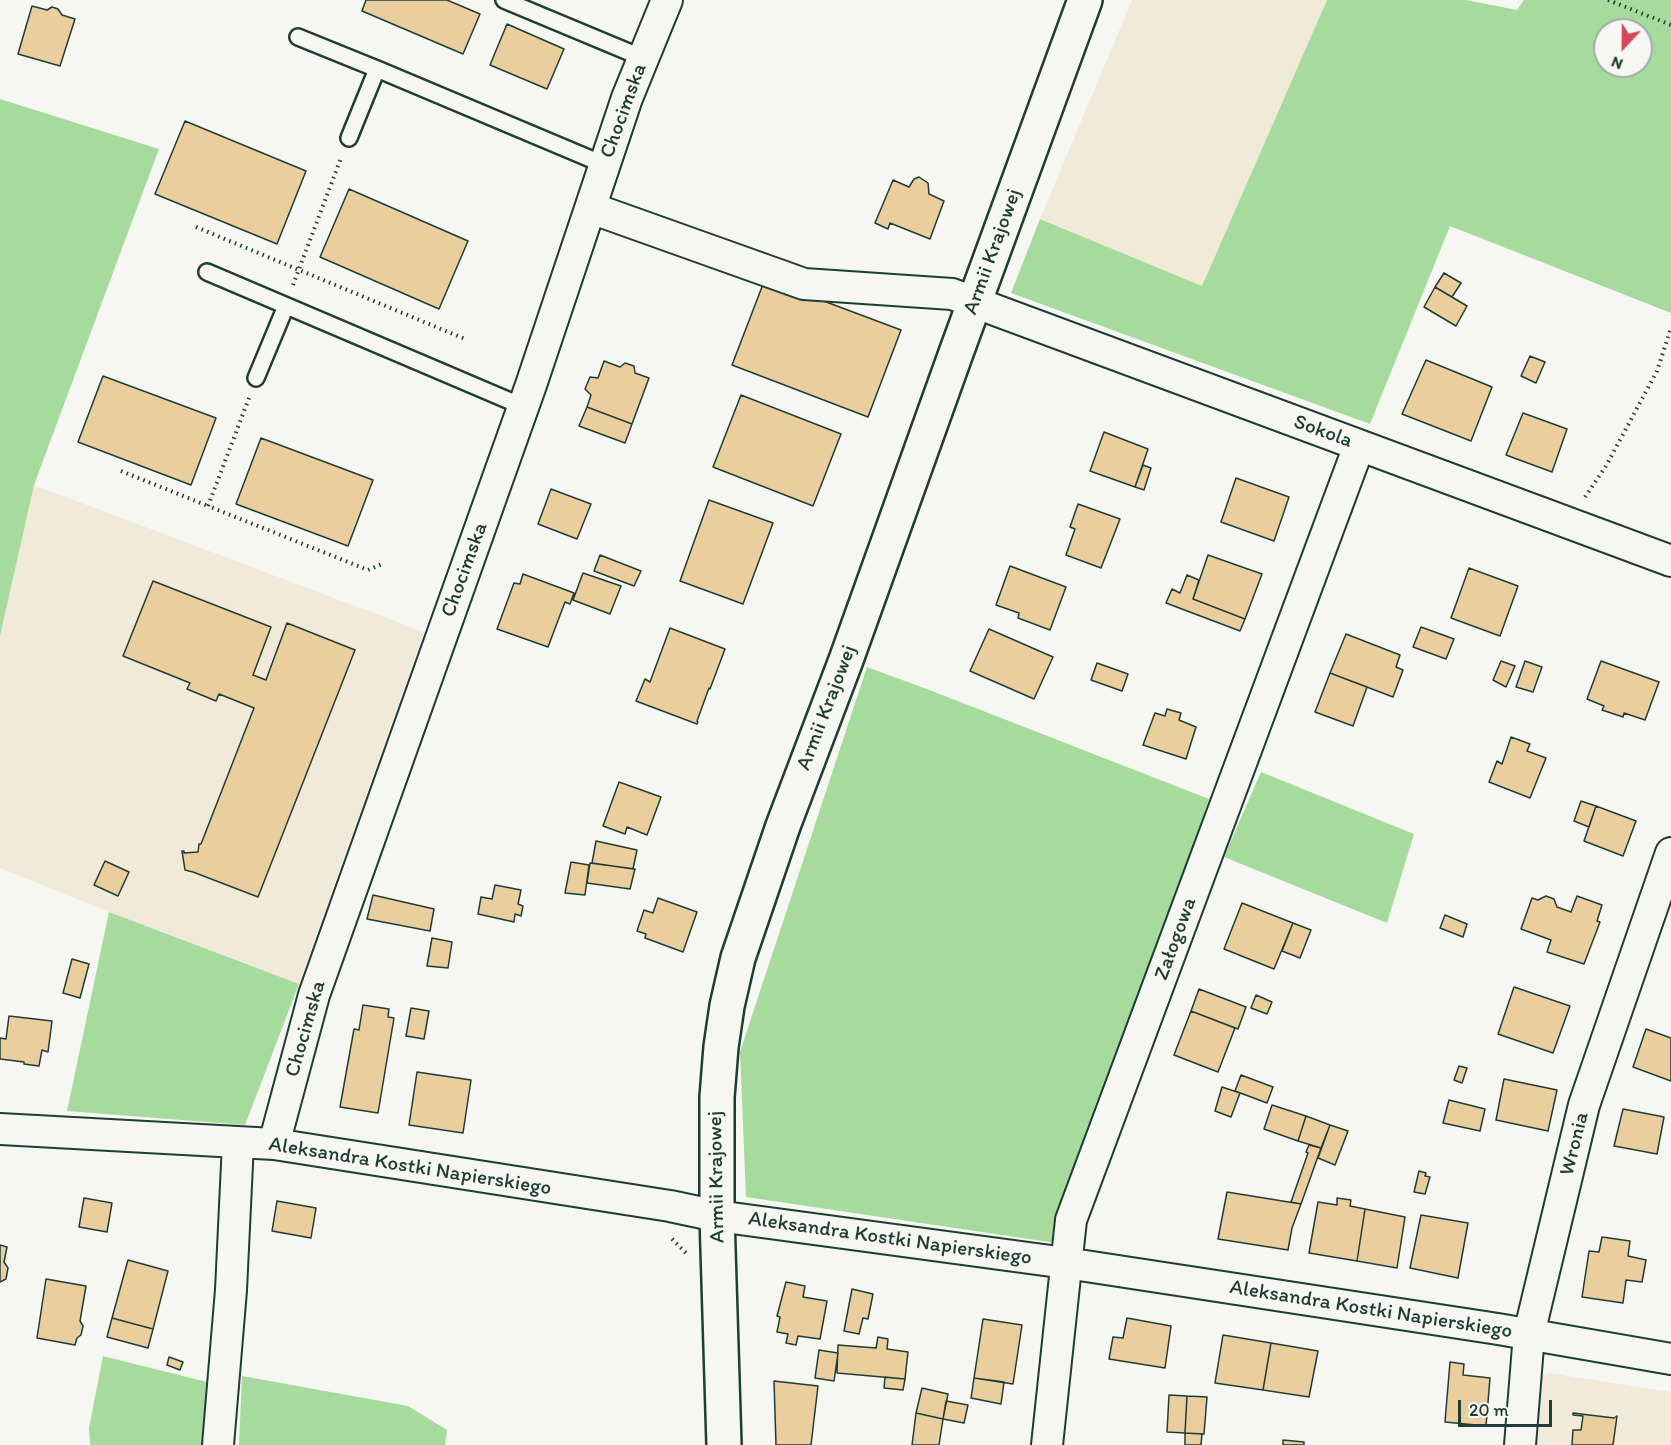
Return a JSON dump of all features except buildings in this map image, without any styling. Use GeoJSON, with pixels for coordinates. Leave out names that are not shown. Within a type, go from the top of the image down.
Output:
{"type":"FeatureCollection","features":[{"type":"Feature","properties":{"kind":"street","name":"Chocimska"},"geometry":{"type":"LineString","coordinates":[[274,1144],[314,995],[524,406],[627,98],[667,0]]}},
{"type":"Feature","properties":{"kind":"street","name":"Armii Krajowej"},"geometry":{"type":"LineString","coordinates":[[724,1445],[717,1216],[717,1096],[727,1006],[738,958],[779,836],[846,660],[1085,0]]}},
{"type":"Feature","properties":{"kind":"street","name":"Sokola"},"geometry":{"type":"LineString","coordinates":[[591,208],[804,284],[952,294],[1671,561]]}},
{"type":"Feature","properties":{"kind":"street","name":"Załogowa"},"geometry":{"type":"LineString","coordinates":[[1047,1445],[1071,1220],[1359,446]]}},
{"type":"Feature","properties":{"kind":"street","name":"Wronia"},"geometry":{"type":"LineString","coordinates":[[1520,1445],[1529,1334],[1584,1106],[1671,853]]}},
{"type":"Feature","properties":{"kind":"street","name":"Aleksandra Kostki Napierskiego"},"geometry":{"type":"LineString","coordinates":[[0,1129],[274,1144],[670,1206],[717,1216],[1066,1263],[1529,1334],[1671,1359]]}},
{"type":"Feature","properties":{"kind":"street"},"geometry":{"type":"LineString","coordinates":[[218,1445],[231,1290],[238,1143]]}},
{"type":"Feature","properties":{"kind":"lane"},"geometry":{"type":"LineString","coordinates":[[504,0],[643,58]]}},
{"type":"Feature","properties":{"kind":"lane"},"geometry":{"type":"LineString","coordinates":[[298,37],[605,165]]}},
{"type":"Feature","properties":{"kind":"lane"},"geometry":{"type":"LineString","coordinates":[[349,138],[377,69]]}},
{"type":"Feature","properties":{"kind":"lane"},"geometry":{"type":"LineString","coordinates":[[207,272],[524,406]]}},
{"type":"Feature","properties":{"kind":"lane"},"geometry":{"type":"LineString","coordinates":[[256,378],[285,306]]}},
{"type":"Feature","properties":{"kind":"path"},"geometry":{"type":"LineString","coordinates":[[1608,0],[1671,25]]}},
{"type":"Feature","properties":{"kind":"path"},"geometry":{"type":"LineString","coordinates":[[285,306],[349,138]]}},
{"type":"Feature","properties":{"kind":"path"},"geometry":{"type":"LineString","coordinates":[[196,227],[465,339]]}},
{"type":"Feature","properties":{"kind":"path"},"geometry":{"type":"LineString","coordinates":[[1567,522],[1606,466],[1657,371],[1671,328]]}},
{"type":"Feature","properties":{"kind":"path"},"geometry":{"type":"LineString","coordinates":[[208,506],[256,378]]}},
{"type":"Feature","properties":{"kind":"path"},"geometry":{"type":"LineString","coordinates":[[120,471],[368,570],[382,564]]}},
{"type":"Feature","properties":{"kind":"shaded area"},"geometry":{"type":"Polygon","coordinates":[[[1132,0],[1327,0],[1202,286],[1040,219],[1132,0]]]}},
{"type":"Feature","properties":{"kind":"shaded area"},"geometry":{"type":"Polygon","coordinates":[[[34,485],[424,632],[299,984],[0,868],[0,636],[34,485]]]}},
{"type":"Feature","properties":{"kind":"shaded area"},"geometry":{"type":"Polygon","coordinates":[[[1549,1373],[1671,1392],[1671,1445],[1532,1445],[1536,1379],[1549,1373]]]}},
{"type":"Feature","properties":{"kind":"green space"},"geometry":{"type":"Polygon","coordinates":[[[1327,0],[1466,0],[1517,10],[1524,0],[1671,0],[1671,313],[1450,226],[1370,424],[1011,293],[1040,219],[1202,286],[1327,0]]]}},
{"type":"Feature","properties":{"kind":"green space"},"geometry":{"type":"Polygon","coordinates":[[[0,99],[159,149],[34,485],[0,636],[0,99]]]}},
{"type":"Feature","properties":{"kind":"green space"},"geometry":{"type":"Polygon","coordinates":[[[867,667],[1209,799],[1056,1243],[746,1197],[740,1052],[867,667]]]}},
{"type":"Feature","properties":{"kind":"green space"},"geometry":{"type":"Polygon","coordinates":[[[1261,772],[1414,834],[1387,923],[1224,857],[1261,772]]]}},
{"type":"Feature","properties":{"kind":"green space"},"geometry":{"type":"Polygon","coordinates":[[[109,912],[299,984],[245,1125],[67,1111],[109,912]]]}},
{"type":"Feature","properties":{"kind":"green space"},"geometry":{"type":"Polygon","coordinates":[[[103,1356],[211,1383],[207,1445],[90,1445],[89,1428],[103,1356]]]}},
{"type":"Feature","properties":{"kind":"green space"},"geometry":{"type":"Polygon","coordinates":[[[242,1376],[408,1406],[447,1430],[445,1445],[239,1445],[242,1376]]]}}]}
